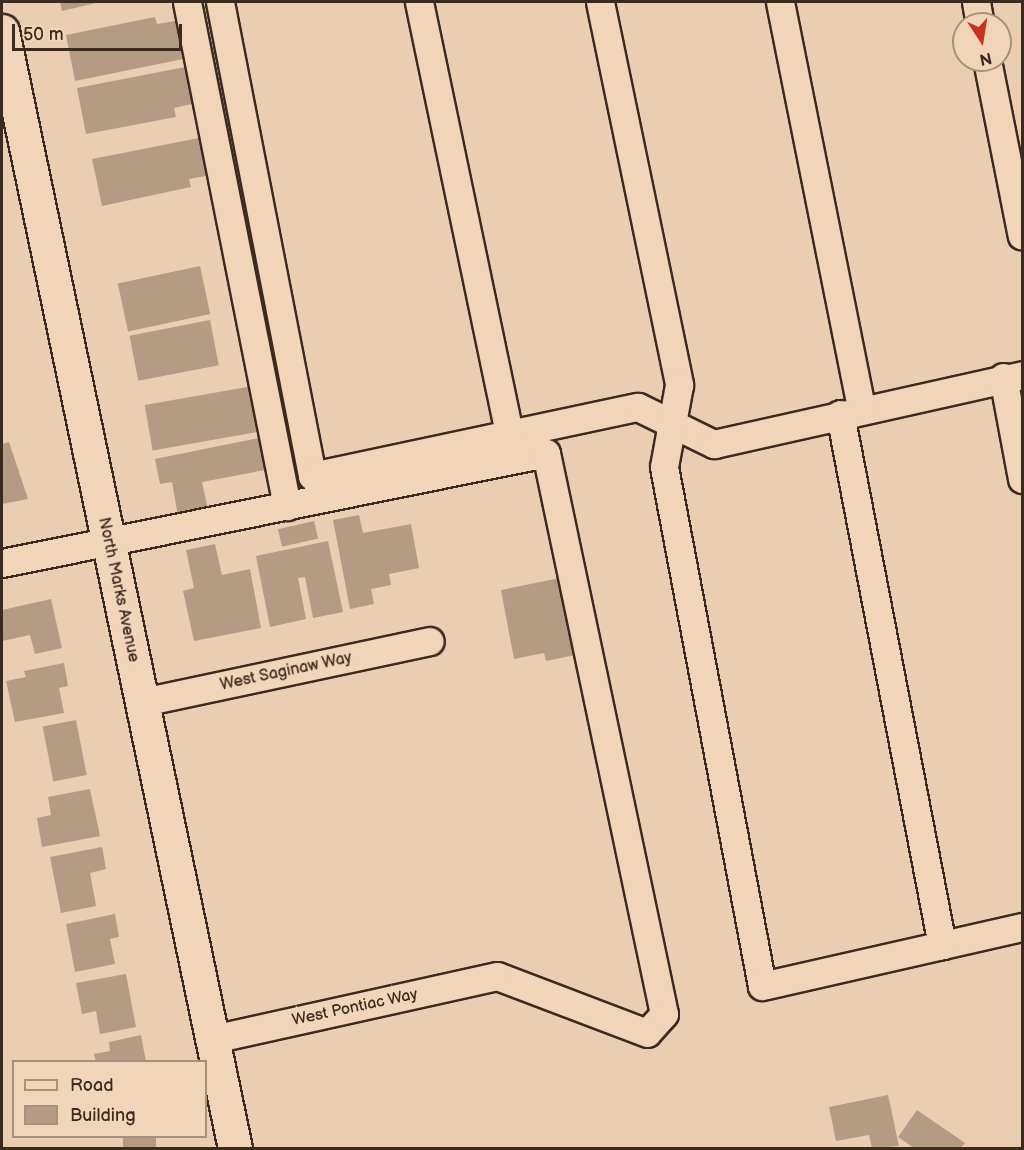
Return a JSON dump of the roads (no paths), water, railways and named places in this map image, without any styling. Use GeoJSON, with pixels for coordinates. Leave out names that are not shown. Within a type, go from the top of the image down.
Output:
{"type":"FeatureCollection","features":[{"type":"Feature","properties":{"kind":"main road","name":"North Marks Avenue"},"geometry":{"type":"LineString","coordinates":[[2,31],[235,1149]]}},
{"type":"Feature","properties":{"kind":"street"},"geometry":{"type":"LineString","coordinates":[[2,563],[287,506],[187,2]]}},
{"type":"Feature","properties":{"kind":"street"},"geometry":{"type":"LineString","coordinates":[[220,2],[312,476],[638,407],[670,426],[714,444],[850,411],[1013,376],[1023,479]]}},
{"type":"Feature","properties":{"kind":"street"},"geometry":{"type":"LineString","coordinates":[[419,2],[509,434]]}},
{"type":"Feature","properties":{"kind":"street"},"geometry":{"type":"LineString","coordinates":[[600,2],[679,385],[664,466],[762,986],[1023,927]]}},
{"type":"Feature","properties":{"kind":"street"},"geometry":{"type":"LineString","coordinates":[[780,2],[942,945]]}},
{"type":"Feature","properties":{"kind":"street"},"geometry":{"type":"LineString","coordinates":[[989,72],[1023,236]]}},
{"type":"Feature","properties":{"kind":"street","name":"West Pontiac Way"},"geometry":{"type":"LineString","coordinates":[[213,1039],[497,976],[647,1033],[664,1014],[546,453],[287,506]]}},
{"type":"Feature","properties":{"kind":"street","name":"West Saginaw Way"},"geometry":{"type":"LineString","coordinates":[[142,702],[430,641]]}}]}
